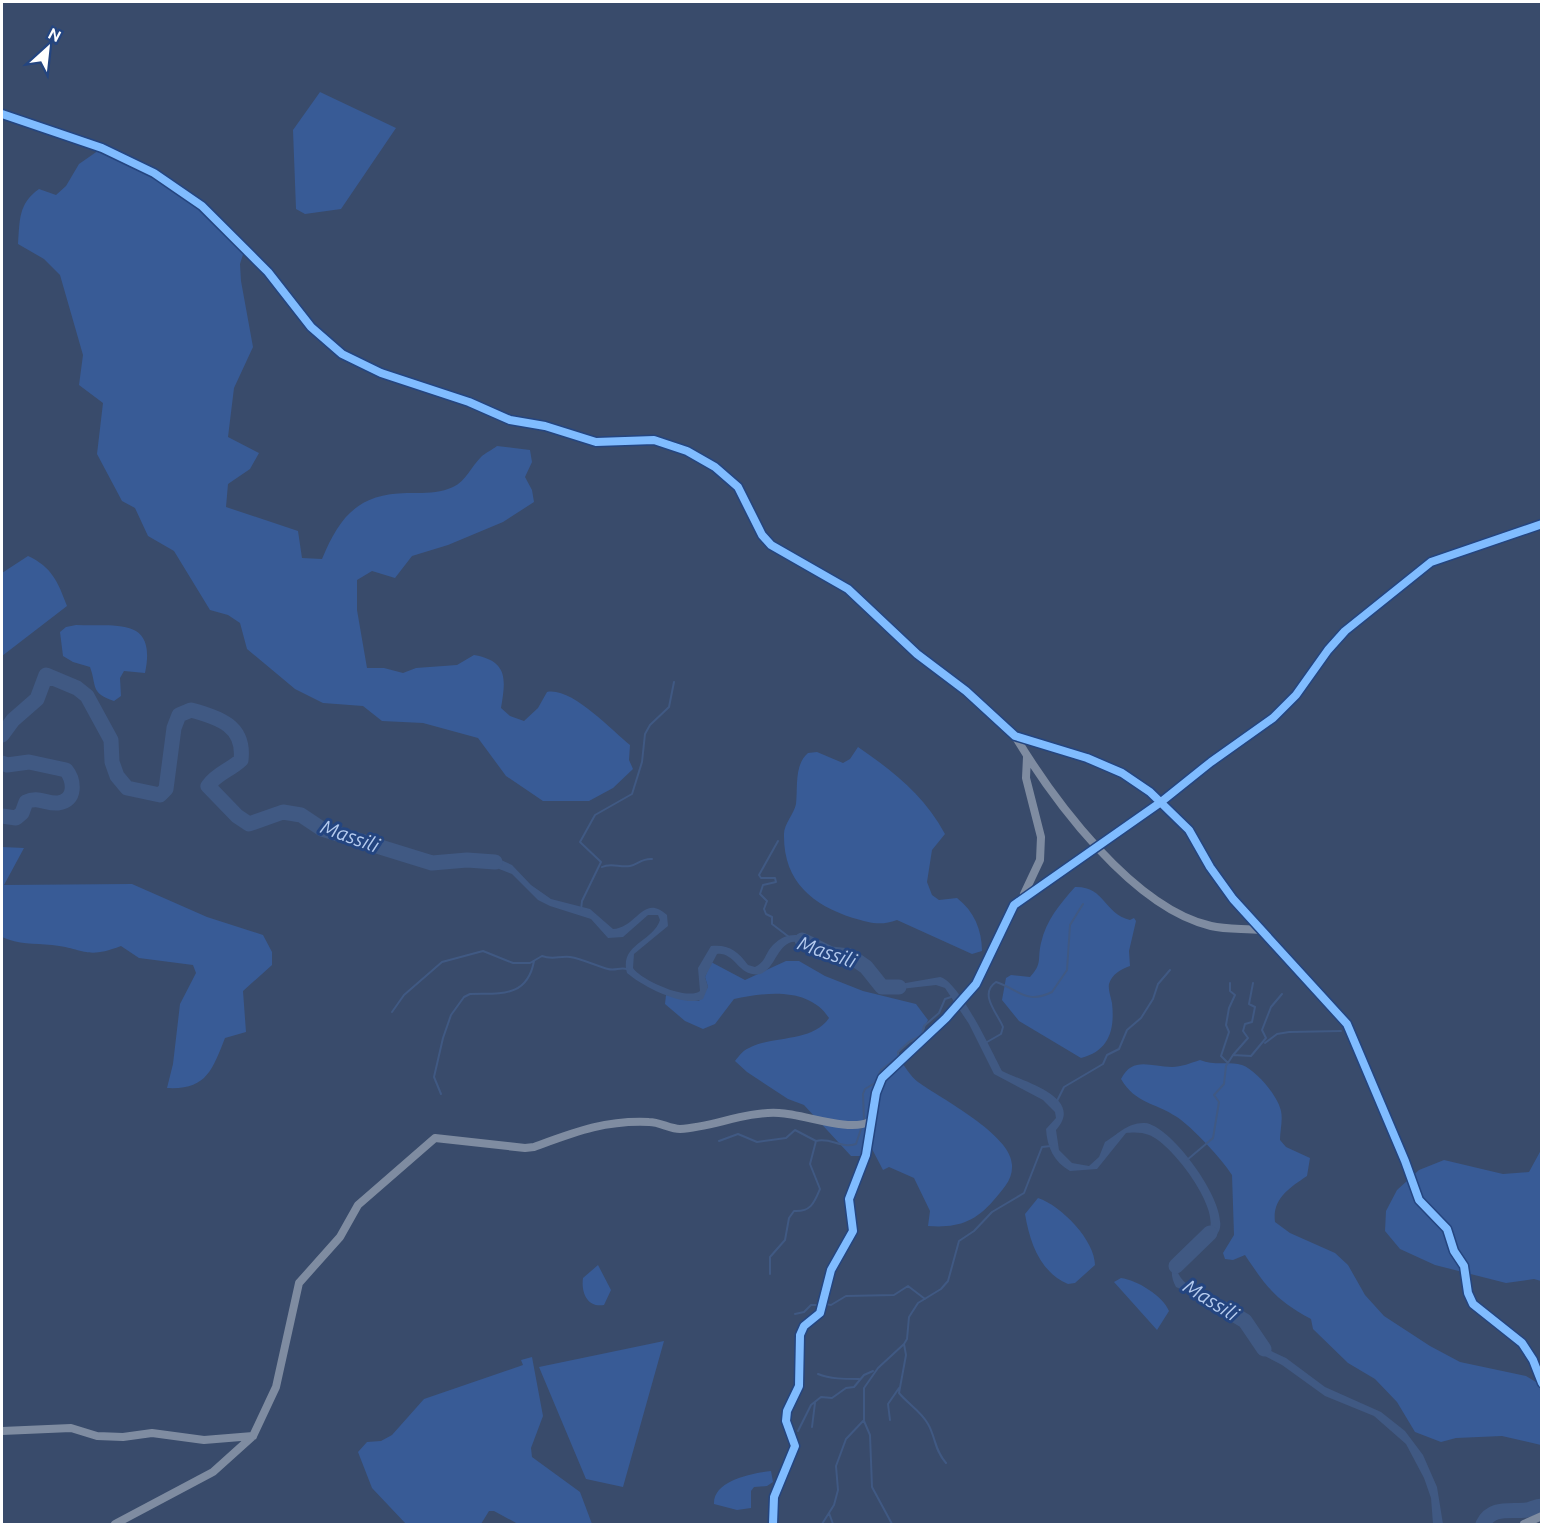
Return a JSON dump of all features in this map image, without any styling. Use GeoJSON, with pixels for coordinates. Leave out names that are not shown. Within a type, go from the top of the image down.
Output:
{"type":"FeatureCollection","features":[{"type":"Feature","properties":{"kind":"street"},"geometry":{"type":"LineString","coordinates":[[4,116],[102,148],[154,172],[202,206],[268,272],[311,327],[342,354],[381,373],[469,402],[510,420],[545,426],[596,442],[654,440],[687,451],[715,467],[738,488],[762,536],[771,545],[848,589],[917,654],[966,691],[1015,736],[1027,757],[1067,813],[1097,848],[1129,879],[1165,904],[1212,926],[1261,930]]}},
{"type":"Feature","properties":{"kind":"street"},"geometry":{"type":"LineString","coordinates":[[773,1524],[774,1497],[795,1446],[786,1421],[787,1411],[799,1386],[800,1335],[804,1326],[820,1313],[831,1270],[853,1231],[849,1199],[866,1155],[869,1122],[882,1078],[939,1025],[976,984],[1003,923],[1014,905],[1161,802],[1211,762],[1273,718],[1296,695],[1328,650],[1345,632],[1431,562],[1542,524]]}},
{"type":"Feature","properties":{"kind":"street"},"geometry":{"type":"LineString","coordinates":[[1015,736],[1087,758],[1122,773],[1161,802],[1189,830],[1216,875],[1261,930],[1347,1024],[1405,1161],[1419,1200],[1447,1229],[1454,1251],[1464,1266],[1468,1293],[1473,1304],[1522,1343],[1533,1360],[1542,1383]]}},
{"type":"Feature","properties":{"kind":"street"},"geometry":{"type":"LineString","coordinates":[[1022,898],[1040,860],[1041,837],[1026,778],[1027,757]]}},
{"type":"Feature","properties":{"kind":"street"},"geometry":{"type":"LineString","coordinates":[[115,1524],[213,1472],[253,1436],[276,1387],[300,1283],[340,1236],[358,1205],[435,1138],[525,1148],[534,1147],[597,1124],[622,1122],[653,1122],[678,1129],[734,1118],[779,1113],[850,1125],[869,1122]]}},
{"type":"Feature","properties":{"kind":"street"},"geometry":{"type":"LineString","coordinates":[[2,1431],[71,1428],[97,1436],[123,1437],[152,1433],[204,1440],[253,1436]]}},
{"type":"Feature","properties":{"kind":"street"},"geometry":{"type":"LineString","coordinates":[[1524,1524],[1542,1516]]}},
{"type":"Feature","properties":{"kind":"shaded area"},"geometry":{"type":"Polygon","coordinates":[[[320,92],[396,128],[341,209],[305,214],[296,209],[293,130],[320,92]]]}},
{"type":"Feature","properties":{"kind":"shaded area"},"geometry":{"type":"Polygon","coordinates":[[[102,148],[154,173],[202,206],[245,248],[240,264],[241,281],[253,347],[234,388],[228,437],[259,453],[250,469],[228,484],[226,507],[298,531],[302,558],[322,559],[344,519],[363,503],[390,494],[436,492],[453,487],[465,478],[481,457],[497,446],[530,450],[532,462],[525,477],[532,490],[534,502],[503,522],[448,545],[412,556],[395,578],[372,571],[357,580],[357,610],[367,668],[384,668],[403,673],[416,668],[457,665],[474,655],[485,658],[499,667],[502,673],[504,688],[501,708],[510,716],[524,721],[538,708],[547,692],[557,692],[568,696],[591,711],[630,745],[629,760],[633,769],[613,788],[589,801],[543,801],[506,776],[478,738],[423,723],[382,721],[363,706],[323,703],[295,689],[247,649],[240,623],[228,615],[210,610],[174,551],[148,536],[135,508],[122,501],[97,454],[103,403],[79,385],[83,355],[60,275],[44,259],[18,244],[21,213],[32,195],[39,189],[56,195],[66,186],[79,164],[102,148]]]}},
{"type":"Feature","properties":{"kind":"shaded area"},"geometry":{"type":"Polygon","coordinates":[[[28,556],[49,570],[67,606],[2,656],[2,573],[28,556]]]}},
{"type":"Feature","properties":{"kind":"shaded area"},"geometry":{"type":"Polygon","coordinates":[[[76,625],[130,628],[139,633],[145,642],[147,655],[145,673],[124,671],[120,678],[121,696],[114,701],[98,692],[90,667],[63,656],[60,632],[66,627],[76,625]]]}},
{"type":"Feature","properties":{"kind":"shaded area"},"geometry":{"type":"Polygon","coordinates":[[[858,747],[907,785],[937,820],[945,834],[932,850],[927,882],[932,895],[939,900],[957,898],[968,909],[979,928],[982,951],[972,954],[897,920],[875,923],[838,913],[813,898],[795,878],[785,851],[784,834],[796,804],[800,764],[808,753],[817,752],[843,763],[850,759],[858,747]]]}},
{"type":"Feature","properties":{"kind":"shaded area"},"geometry":{"type":"Polygon","coordinates":[[[2,847],[24,848],[4,885],[132,884],[207,917],[263,935],[272,952],[272,965],[243,991],[246,1032],[225,1038],[206,1076],[191,1086],[167,1088],[173,1064],[180,1004],[196,973],[193,965],[139,958],[121,946],[92,953],[63,946],[20,943],[2,937],[2,847]]]}},
{"type":"Feature","properties":{"kind":"shaded area"},"geometry":{"type":"Polygon","coordinates":[[[1075,887],[1092,891],[1121,917],[1130,920],[1134,918],[1136,921],[1129,951],[1130,966],[1117,972],[1109,984],[1113,1013],[1108,1038],[1098,1050],[1081,1058],[1019,1021],[1002,1000],[1006,978],[1011,975],[1030,977],[1034,972],[1038,965],[1046,927],[1059,906],[1075,887]]]}},
{"type":"Feature","properties":{"kind":"shaded area"},"geometry":{"type":"Polygon","coordinates":[[[786,961],[799,961],[825,976],[863,991],[916,1004],[928,1020],[922,1034],[905,1046],[899,1052],[898,1057],[915,1080],[973,1118],[988,1130],[1009,1153],[1012,1170],[1009,1180],[993,1201],[979,1214],[956,1225],[928,1226],[930,1211],[914,1178],[889,1167],[883,1170],[872,1149],[860,1156],[851,1156],[804,1105],[788,1099],[747,1072],[735,1061],[745,1050],[759,1044],[803,1035],[822,1026],[829,1018],[810,1001],[786,994],[734,999],[715,1024],[703,1029],[685,1021],[665,1004],[666,995],[699,1001],[708,987],[705,977],[711,962],[745,980],[786,961]]]}},
{"type":"Feature","properties":{"kind":"shaded area"},"geometry":{"type":"Polygon","coordinates":[[[1200,1060],[1242,1065],[1254,1072],[1271,1091],[1279,1105],[1282,1118],[1280,1140],[1286,1147],[1310,1158],[1307,1176],[1288,1190],[1279,1201],[1276,1207],[1275,1222],[1290,1233],[1335,1253],[1348,1265],[1365,1295],[1384,1316],[1430,1346],[1460,1362],[1526,1376],[1541,1385],[1541,1445],[1502,1436],[1456,1438],[1441,1442],[1415,1432],[1397,1402],[1375,1379],[1348,1363],[1313,1329],[1311,1319],[1289,1306],[1273,1292],[1245,1255],[1233,1260],[1225,1259],[1223,1253],[1234,1235],[1232,1175],[1221,1160],[1184,1122],[1139,1098],[1121,1079],[1131,1067],[1137,1065],[1175,1067],[1200,1060]]]}},
{"type":"Feature","properties":{"kind":"shaded area"},"geometry":{"type":"Polygon","coordinates":[[[1541,1150],[1541,1281],[1534,1279],[1506,1283],[1435,1265],[1400,1249],[1385,1231],[1386,1211],[1397,1190],[1419,1170],[1444,1160],[1503,1174],[1529,1172],[1541,1150]]]}},
{"type":"Feature","properties":{"kind":"shaded area"},"geometry":{"type":"Polygon","coordinates":[[[1038,1198],[1057,1208],[1076,1225],[1094,1256],[1095,1265],[1075,1283],[1068,1284],[1050,1272],[1033,1246],[1025,1214],[1038,1198]]]}},
{"type":"Feature","properties":{"kind":"shaded area"},"geometry":{"type":"Polygon","coordinates":[[[598,1265],[611,1290],[604,1305],[593,1304],[589,1301],[583,1289],[583,1278],[598,1265]]]}},
{"type":"Feature","properties":{"kind":"shaded area"},"geometry":{"type":"Polygon","coordinates":[[[1121,1278],[1149,1290],[1166,1305],[1169,1311],[1157,1330],[1114,1282],[1121,1278]]]}},
{"type":"Feature","properties":{"kind":"shaded area"},"geometry":{"type":"Polygon","coordinates":[[[664,1341],[623,1487],[586,1479],[539,1367],[664,1341]]]}},
{"type":"Feature","properties":{"kind":"shaded area"},"geometry":{"type":"Polygon","coordinates":[[[532,1357],[543,1416],[531,1448],[532,1457],[580,1492],[592,1524],[518,1524],[494,1511],[489,1511],[481,1524],[406,1524],[372,1488],[358,1452],[367,1442],[381,1441],[392,1435],[424,1399],[523,1365],[521,1360],[532,1357]]]}},
{"type":"Feature","properties":{"kind":"shaded area"},"geometry":{"type":"Polygon","coordinates":[[[771,1471],[773,1482],[767,1486],[754,1487],[751,1491],[751,1508],[737,1510],[714,1504],[715,1496],[720,1489],[735,1479],[771,1471]]]}},
{"type":"Feature","properties":{"kind":"water"},"geometry":{"type":"Polygon","coordinates":[[[476,856],[501,860],[512,865],[531,885],[551,899],[590,909],[613,929],[628,923],[646,909],[659,909],[667,915],[668,926],[634,954],[633,968],[654,983],[675,991],[694,993],[700,991],[698,968],[711,946],[732,949],[748,965],[755,967],[761,963],[773,945],[785,937],[805,936],[824,946],[815,948],[798,942],[789,943],[780,951],[769,968],[759,974],[747,972],[727,956],[717,954],[705,977],[708,987],[703,999],[685,1001],[653,989],[627,973],[628,956],[632,949],[656,927],[660,920],[658,915],[648,915],[623,937],[608,938],[591,919],[538,900],[512,874],[494,867],[476,864],[476,856]]]}},
{"type":"Feature","properties":{"kind":"water"},"geometry":{"type":"Polygon","coordinates":[[[940,977],[948,981],[965,1003],[1002,1071],[1035,1085],[1057,1099],[1063,1108],[1063,1118],[1056,1130],[1059,1150],[1072,1163],[1089,1166],[1099,1157],[1105,1142],[1128,1127],[1145,1123],[1156,1127],[1183,1151],[1207,1186],[1216,1203],[1220,1219],[1219,1231],[1215,1236],[1198,1248],[1193,1245],[1199,1235],[1210,1228],[1207,1204],[1180,1162],[1158,1140],[1144,1133],[1126,1133],[1097,1169],[1070,1171],[1056,1159],[1048,1142],[1046,1129],[1056,1118],[1055,1112],[1043,1100],[994,1074],[969,1024],[945,988],[936,985],[883,991],[879,986],[882,982],[900,984],[940,977]]]}},
{"type":"Feature","properties":{"kind":"water"},"geometry":{"type":"Polygon","coordinates":[[[1187,1250],[1191,1252],[1177,1270],[1181,1278],[1196,1290],[1235,1310],[1242,1316],[1240,1323],[1208,1302],[1176,1287],[1172,1276],[1172,1266],[1177,1257],[1187,1250]]]}},
{"type":"Feature","properties":{"kind":"water"},"geometry":{"type":"Polygon","coordinates":[[[1255,1332],[1264,1346],[1286,1358],[1325,1387],[1381,1412],[1405,1431],[1423,1455],[1437,1487],[1443,1524],[1433,1524],[1431,1498],[1424,1478],[1406,1444],[1374,1416],[1325,1396],[1282,1365],[1261,1354],[1254,1340],[1255,1332]]]}},
{"type":"Feature","properties":{"kind":"water"},"geometry":{"type":"Polygon","coordinates":[[[1508,1504],[1534,1505],[1536,1509],[1514,1513],[1480,1524],[1486,1512],[1494,1507],[1508,1504]]]}},
{"type":"Feature","properties":{"kind":"waterway","name":"Massili"},"geometry":{"type":"LineString","coordinates":[[2,735],[13,720],[37,699],[46,675],[77,688],[87,696],[111,740],[112,762],[117,776],[127,788],[160,795],[166,789],[174,728],[179,715],[191,710],[221,720],[235,731],[241,748],[241,760],[215,778],[208,786],[237,816],[249,824],[283,812],[301,815],[322,829],[432,863],[467,860],[495,862]]}},
{"type":"Feature","properties":{"kind":"waterway"},"geometry":{"type":"LineString","coordinates":[[581,910],[582,901],[601,862],[580,842],[595,815],[632,794],[642,762],[645,734],[650,725],[669,707],[674,682]]}},
{"type":"Feature","properties":{"kind":"waterway","name":"Massili"},"geometry":{"type":"LineString","coordinates":[[2,763],[7,765],[29,762],[66,770],[72,784],[71,794],[64,801],[54,803],[30,800],[26,802],[22,813],[16,818],[2,816]]}},
{"type":"Feature","properties":{"kind":"waterway"},"geometry":{"type":"LineString","coordinates":[[778,841],[759,875],[761,878],[775,878],[776,882],[763,885],[760,894],[767,901],[764,909],[766,914],[772,917],[772,924],[789,937]]}},
{"type":"Feature","properties":{"kind":"waterway"},"geometry":{"type":"LineString","coordinates":[[602,867],[630,866],[646,859],[652,859]]}},
{"type":"Feature","properties":{"kind":"waterway"},"geometry":{"type":"LineString","coordinates":[[987,1042],[1001,1034],[1003,1027],[989,998],[991,987],[996,982],[1022,994],[1035,997],[1052,992],[1067,970],[1070,925],[1083,904]]}},
{"type":"Feature","properties":{"kind":"waterway","name":"Massili"},"geometry":{"type":"LineString","coordinates":[[802,940],[831,954],[850,956],[866,967],[882,987],[899,987]]}},
{"type":"Feature","properties":{"kind":"waterway"},"geometry":{"type":"LineString","coordinates":[[392,1012],[404,995],[442,962],[483,951],[513,963],[530,963],[542,956],[570,957],[608,969],[627,969]]}},
{"type":"Feature","properties":{"kind":"waterway"},"geometry":{"type":"LineString","coordinates":[[441,1094],[434,1077],[451,1015],[464,997],[470,994],[501,993],[518,988],[525,982],[534,961]]}},
{"type":"Feature","properties":{"kind":"waterway"},"geometry":{"type":"LineString","coordinates":[[1057,1101],[1064,1087],[1103,1064],[1107,1055],[1119,1049],[1127,1030],[1141,1018],[1153,999],[1158,984],[1170,970]]}},
{"type":"Feature","properties":{"kind":"waterway"},"geometry":{"type":"LineString","coordinates":[[1228,1063],[1221,1056],[1229,1032],[1226,1025],[1229,1008],[1235,995],[1230,991],[1230,983]]}},
{"type":"Feature","properties":{"kind":"waterway"},"geometry":{"type":"LineString","coordinates":[[1233,1055],[1248,1038],[1243,1031],[1245,1024],[1252,1022],[1255,1007],[1249,1004],[1253,983]]}},
{"type":"Feature","properties":{"kind":"waterway"},"geometry":{"type":"LineString","coordinates":[[1187,1160],[1213,1138],[1219,1102],[1214,1095],[1224,1084],[1226,1066],[1233,1055],[1251,1056],[1266,1038],[1262,1030],[1271,1007],[1282,994]]}},
{"type":"Feature","properties":{"kind":"waterway"},"geometry":{"type":"LineString","coordinates":[[864,1121],[863,1094],[865,1089],[875,1083],[881,1070],[898,1057],[898,1052],[909,1042],[922,1035],[924,1026],[939,1013],[945,999],[951,997]]}},
{"type":"Feature","properties":{"kind":"waterway"},"geometry":{"type":"LineString","coordinates":[[1265,1043],[1277,1034],[1289,1032],[1341,1031]]}},
{"type":"Feature","properties":{"kind":"waterway"},"geometry":{"type":"LineString","coordinates":[[770,1274],[770,1257],[785,1240],[789,1218],[794,1211],[804,1210],[811,1206],[820,1189],[810,1164],[816,1141],[856,1144],[862,1126]]}},
{"type":"Feature","properties":{"kind":"waterway"},"geometry":{"type":"LineString","coordinates":[[719,1141],[738,1134],[757,1142],[786,1138],[795,1130],[816,1141]]}},
{"type":"Feature","properties":{"kind":"waterway"},"geometry":{"type":"LineString","coordinates":[[822,1524],[834,1505],[838,1490],[836,1466],[846,1439],[864,1420],[864,1388],[878,1368],[904,1344],[907,1339],[909,1317],[918,1303],[941,1289],[948,1281],[959,1241],[974,1231],[992,1212],[1024,1193],[1042,1147],[1051,1146]]}},
{"type":"Feature","properties":{"kind":"waterway","name":"Massili"},"geometry":{"type":"LineString","coordinates":[[1176,1266],[1210,1233]]}},
{"type":"Feature","properties":{"kind":"waterway"},"geometry":{"type":"LineString","coordinates":[[825,1304],[831,1305],[846,1296],[894,1295],[908,1286],[925,1299]]}},
{"type":"Feature","properties":{"kind":"waterway"},"geometry":{"type":"LineString","coordinates":[[795,1314],[804,1312],[811,1305],[819,1305]]}},
{"type":"Feature","properties":{"kind":"waterway","name":"Massili"},"geometry":{"type":"LineString","coordinates":[[1225,1309],[1245,1321],[1264,1349]]}},
{"type":"Feature","properties":{"kind":"waterway"},"geometry":{"type":"LineString","coordinates":[[904,1344],[906,1355],[899,1393],[925,1419],[939,1453],[946,1463]]}},
{"type":"Feature","properties":{"kind":"waterway"},"geometry":{"type":"LineString","coordinates":[[798,1431],[811,1405],[821,1397],[832,1398],[846,1388],[854,1387],[864,1375],[873,1371]]}},
{"type":"Feature","properties":{"kind":"waterway"},"geometry":{"type":"LineString","coordinates":[[818,1374],[833,1378],[859,1379]]}},
{"type":"Feature","properties":{"kind":"waterway"},"geometry":{"type":"LineString","coordinates":[[890,1420],[888,1404],[899,1388]]}},
{"type":"Feature","properties":{"kind":"waterway"},"geometry":{"type":"LineString","coordinates":[[812,1427],[815,1403]]}},
{"type":"Feature","properties":{"kind":"waterway"},"geometry":{"type":"LineString","coordinates":[[864,1421],[870,1435],[872,1487],[892,1524]]}},
{"type":"Feature","properties":{"kind":"waterway","name":"Massili"},"geometry":{"type":"LineString","coordinates":[[1483,1524],[1491,1514],[1496,1512],[1527,1510],[1542,1506]]}},
{"type":"Feature","properties":{"kind":"waterway"},"geometry":{"type":"LineString","coordinates":[[829,1513],[833,1524]]}},
{"type":"Feature","properties":{"kind":"cycle path"},"geometry":{"type":"LineString","coordinates":[[2,114],[102,148],[154,173],[202,206],[268,272],[311,327],[342,354],[381,373],[469,402],[510,420],[545,426],[596,442],[654,440],[687,451],[715,467],[738,487],[762,535],[771,545],[848,589],[917,654],[966,691],[1015,736],[1087,758],[1122,773],[1150,792],[1189,830],[1210,867],[1233,899],[1347,1024],[1405,1161],[1419,1200],[1447,1229],[1454,1251],[1464,1266],[1468,1293],[1473,1304],[1522,1343],[1533,1360],[1542,1383]]}},
{"type":"Feature","properties":{"kind":"cycle path"},"geometry":{"type":"LineString","coordinates":[[773,1524],[774,1497],[795,1446],[786,1421],[787,1411],[799,1386],[800,1335],[804,1326],[820,1313],[831,1270],[853,1231],[849,1199],[866,1155],[876,1093],[882,1078],[946,1018],[976,984],[1014,905],[1161,802],[1211,762],[1273,718],[1296,695],[1328,650],[1345,631],[1431,562],[1542,524]]}}]}
